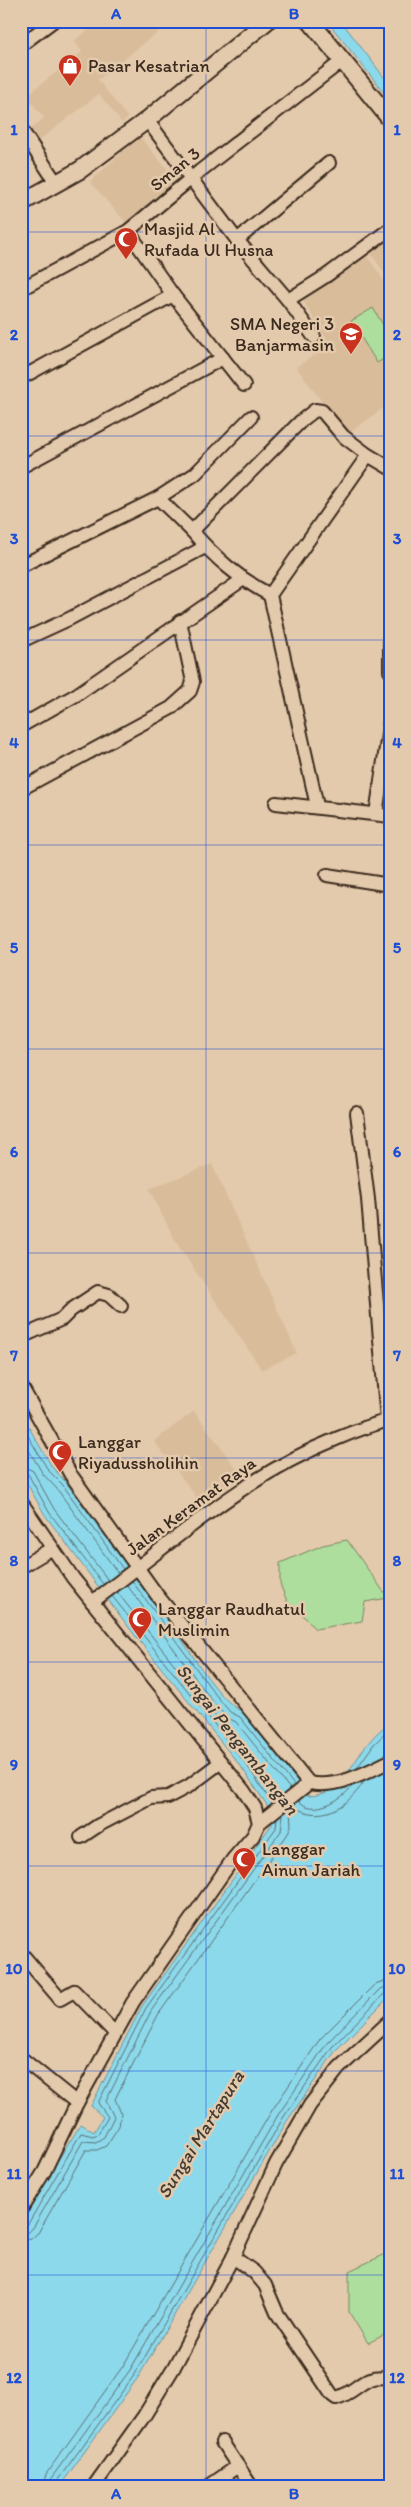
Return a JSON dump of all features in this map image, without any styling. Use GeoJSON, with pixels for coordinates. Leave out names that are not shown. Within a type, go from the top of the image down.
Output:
{"type":"FeatureCollection","features":[{"type":"Feature","properties":{"kind":"main road"},"geometry":{"type":"LineString","coordinates":[[21,203],[80,170],[147,120],[266,21]]}},
{"type":"Feature","properties":{"kind":"main road"},"geometry":{"type":"LineString","coordinates":[[310,21],[390,119]]}},
{"type":"Feature","properties":{"kind":"street"},"geometry":{"type":"LineString","coordinates":[[21,46],[53,21]]}},
{"type":"Feature","properties":{"kind":"street","name":"Sman 3"},"geometry":{"type":"LineString","coordinates":[[21,289],[128,231],[190,179],[342,61]]}},
{"type":"Feature","properties":{"kind":"street"},"geometry":{"type":"LineString","coordinates":[[147,120],[237,240],[288,300],[314,336]]}},
{"type":"Feature","properties":{"kind":"street"},"geometry":{"type":"LineString","coordinates":[[21,129],[57,184]]}},
{"type":"Feature","properties":{"kind":"street"},"geometry":{"type":"LineString","coordinates":[[237,240],[329,163]]}},
{"type":"Feature","properties":{"kind":"street"},"geometry":{"type":"LineString","coordinates":[[288,300],[322,279],[390,229]]}},
{"type":"Feature","properties":{"kind":"street"},"geometry":{"type":"LineString","coordinates":[[128,231],[173,295],[244,385]]}},
{"type":"Feature","properties":{"kind":"street"},"geometry":{"type":"LineString","coordinates":[[21,378],[173,295]]}},
{"type":"Feature","properties":{"kind":"street"},"geometry":{"type":"LineString","coordinates":[[21,467],[223,358]]}},
{"type":"Feature","properties":{"kind":"street"},"geometry":{"type":"LineString","coordinates":[[192,531],[300,420],[315,410],[322,411],[343,436],[368,455],[390,468]]}},
{"type":"Feature","properties":{"kind":"street"},"geometry":{"type":"LineString","coordinates":[[21,566],[158,498],[195,474],[251,417]]}},
{"type":"Feature","properties":{"kind":"street"},"geometry":{"type":"LineString","coordinates":[[317,806],[270,595],[368,455]]}},
{"type":"Feature","properties":{"kind":"street"},"geometry":{"type":"LineString","coordinates":[[158,498],[205,546],[242,580],[270,595]]}},
{"type":"Feature","properties":{"kind":"street"},"geometry":{"type":"LineString","coordinates":[[21,640],[69,619],[205,546]]}},
{"type":"Feature","properties":{"kind":"street"},"geometry":{"type":"LineString","coordinates":[[21,726],[62,704],[242,580]]}},
{"type":"Feature","properties":{"kind":"street"},"geometry":{"type":"LineString","coordinates":[[21,789],[171,708],[185,697],[190,691],[193,682],[180,621]]}},
{"type":"Feature","properties":{"kind":"street"},"geometry":{"type":"LineString","coordinates":[[390,642],[390,671]]}},
{"type":"Feature","properties":{"kind":"street"},"geometry":{"type":"LineString","coordinates":[[376,814],[390,721]]}},
{"type":"Feature","properties":{"kind":"street"},"geometry":{"type":"LineString","coordinates":[[276,803],[317,806],[390,816]]}},
{"type":"Feature","properties":{"kind":"street"},"geometry":{"type":"LineString","coordinates":[[328,875],[390,885]]}},
{"type":"Feature","properties":{"kind":"street"},"geometry":{"type":"LineString","coordinates":[[357,1113],[368,1199],[388,1421]]}},
{"type":"Feature","properties":{"kind":"street"},"geometry":{"type":"LineString","coordinates":[[21,1336],[62,1319],[71,1310],[98,1292],[109,1295],[120,1306]]}},
{"type":"Feature","properties":{"kind":"street"},"geometry":{"type":"LineString","coordinates":[[21,1386],[72,1475],[136,1568],[308,1784]]}},
{"type":"Feature","properties":{"kind":"street","name":"Jalan Keramat Raya"},"geometry":{"type":"LineString","coordinates":[[96,1599],[201,1517],[267,1472],[306,1451],[388,1421]]}},
{"type":"Feature","properties":{"kind":"street"},"geometry":{"type":"LineString","coordinates":[[21,1502],[51,1549],[96,1599],[264,1819]]}},
{"type":"Feature","properties":{"kind":"street"},"geometry":{"type":"LineString","coordinates":[[21,1567],[51,1549]]}},
{"type":"Feature","properties":{"kind":"street"},"geometry":{"type":"LineString","coordinates":[[21,2209],[44,2172],[77,2103],[115,2033],[156,1966],[264,1819],[308,1784],[336,1783],[390,1761]]}},
{"type":"Feature","properties":{"kind":"street"},"geometry":{"type":"LineString","coordinates":[[80,1837],[151,1798],[168,1797],[189,1786],[221,1762]]}},
{"type":"Feature","properties":{"kind":"street"},"geometry":{"type":"LineString","coordinates":[[21,1953],[60,1999],[74,1991],[115,2033]]}},
{"type":"Feature","properties":{"kind":"street"},"geometry":{"type":"LineString","coordinates":[[94,2486],[144,2416],[233,2257],[264,2187],[316,2095],[339,2068],[390,2021]]}},
{"type":"Feature","properties":{"kind":"street"},"geometry":{"type":"LineString","coordinates":[[21,2058],[77,2103]]}},
{"type":"Feature","properties":{"kind":"street"},"geometry":{"type":"LineString","coordinates":[[233,2257],[254,2272],[265,2285],[277,2313],[332,2395],[336,2398],[343,2396],[372,2377],[390,2378]]}},
{"type":"Feature","properties":{"kind":"street"},"geometry":{"type":"LineString","coordinates":[[222,2442],[251,2486]]}},
{"type":"Feature","properties":{"kind":"street"},"geometry":{"type":"LineString","coordinates":[[209,2486],[238,2466]]}},
{"type":"Feature","properties":{"kind":"shaded area","name":"Pasar Kesatrian"},"geometry":{"type":"Polygon","coordinates":[[[100,21],[172,21],[98,80],[128,118],[122,123],[99,94],[35,144],[26,133],[44,118],[26,96],[82,52],[74,41],[100,21]]]}},
{"type":"Feature","properties":{"kind":"shaded area"},"geometry":{"type":"Polygon","coordinates":[[[139,136],[179,183],[128,225],[90,182],[139,136]]]}},
{"type":"Feature","properties":{"kind":"shaded area"},"geometry":{"type":"Polygon","coordinates":[[[390,230],[390,282],[366,246],[390,230]]]}},
{"type":"Feature","properties":{"kind":"shaded area","name":"SMA Negeri 3 Banjarmasin"},"geometry":{"type":"Polygon","coordinates":[[[365,253],[390,289],[390,403],[347,435],[296,367],[330,344],[303,301],[365,253]]]}},
{"type":"Feature","properties":{"kind":"shaded area"},"geometry":{"type":"Polygon","coordinates":[[[212,1164],[297,1353],[262,1370],[177,1244],[149,1189],[212,1164]]]}},
{"type":"Feature","properties":{"kind":"shaded area"},"geometry":{"type":"Polygon","coordinates":[[[194,1411],[242,1476],[203,1506],[154,1441],[194,1411]]]}},
{"type":"Feature","properties":{"kind":"green space"},"geometry":{"type":"Polygon","coordinates":[[[373,308],[390,337],[390,355],[377,363],[351,321],[373,308]]]}},
{"type":"Feature","properties":{"kind":"green space"},"geometry":{"type":"Polygon","coordinates":[[[347,1540],[388,1598],[365,1602],[362,1621],[315,1629],[301,1613],[291,1611],[280,1584],[280,1563],[323,1545],[347,1540]]]}},
{"type":"Feature","properties":{"kind":"green space"},"geometry":{"type":"Polygon","coordinates":[[[390,2252],[390,2332],[368,2343],[349,2312],[349,2271],[390,2252]]]}},
{"type":"Feature","properties":{"kind":"water"},"geometry":{"type":"Polygon","coordinates":[[[327,21],[341,21],[390,85],[390,100],[327,21]]]}},
{"type":"Feature","properties":{"kind":"water"},"geometry":{"type":"Polygon","coordinates":[[[21,1414],[52,1467],[65,1481],[153,1598],[201,1669],[223,1696],[233,1706],[243,1712],[309,1796],[330,1790],[338,1784],[372,1738],[390,1722],[390,1996],[336,2050],[287,2121],[139,2376],[60,2486],[21,2486],[21,2226],[51,2171],[81,2124],[94,2132],[103,2117],[91,2106],[142,2006],[272,1824],[271,1811],[242,1768],[133,1633],[45,1515],[21,1473],[21,1414]]]}},
{"type":"Feature","properties":{"kind":"place","name":"Pasar Kesatrian"},"geometry":{"type":"Point","coordinates":[70,87]}},
{"type":"Feature","properties":{"kind":"place","name":"Masjid Al Rufada Ul Husna"},"geometry":{"type":"Point","coordinates":[126,260]}},
{"type":"Feature","properties":{"kind":"place","name":"SMA Negeri 3 Banjarmasin"},"geometry":{"type":"Point","coordinates":[351,355]}},
{"type":"Feature","properties":{"kind":"place","name":"Langgar Riyadussholihin"},"geometry":{"type":"Point","coordinates":[60,1473]}},
{"type":"Feature","properties":{"kind":"place","name":"Langgar Raudhatul Muslimin"},"geometry":{"type":"Point","coordinates":[140,1640]}},
{"type":"Feature","properties":{"kind":"place","name":"Langgar Ainun Jariah"},"geometry":{"type":"Point","coordinates":[244,1880]}},
{"type":"Feature","properties":{"kind":"water label","name":"Sungai Pengambangan"},"geometry":{"type":"Point","coordinates":[238,1739]}},
{"type":"Feature","properties":{"kind":"water label","name":"Sungai Martapura"},"geometry":{"type":"Point","coordinates":[200,2134]}}]}
